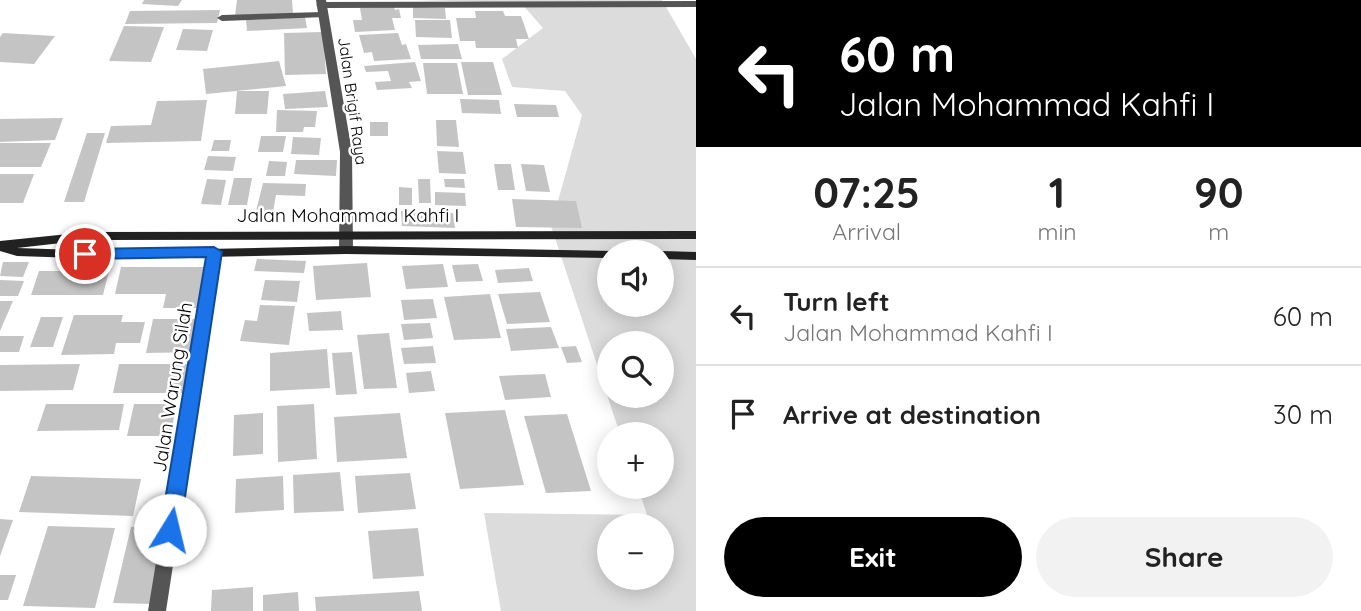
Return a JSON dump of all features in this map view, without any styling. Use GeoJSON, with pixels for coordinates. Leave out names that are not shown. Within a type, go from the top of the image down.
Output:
{"type":"FeatureCollection","features":[{"type":"Feature","properties":{"kind":"main road","name":"Jalan Mohammad Kahfi I"},"geometry":{"type":"LineString","coordinates":[[0,246],[88,236],[345,233],[696,234]]}},
{"type":"Feature","properties":{"kind":"main road","name":"Jalan Mohammad Kahfi I"},"geometry":{"type":"LineString","coordinates":[[0,246],[17,251],[108,255],[346,250],[597,254]]}},
{"type":"Feature","properties":{"kind":"main road"},"geometry":{"type":"LineString","coordinates":[[674,255],[696,256]]}},
{"type":"Feature","properties":{"kind":"street"},"geometry":{"type":"LineString","coordinates":[[222,18],[321,7],[653,2],[696,4]]}},
{"type":"Feature","properties":{"kind":"street","name":"Jalan Brigif Raya"},"geometry":{"type":"LineString","coordinates":[[321,7],[346,152],[346,250]]}},
{"type":"Feature","properties":{"kind":"street","name":"Jalan Warung Silah"},"geometry":{"type":"LineString","coordinates":[[157,611],[214,252]]}},
{"type":"Feature","properties":{"kind":"shaded area"},"geometry":{"type":"Polygon","coordinates":[[[415,0],[662,0],[696,59],[696,611],[501,611],[484,513],[597,514],[597,590],[674,590],[674,513],[646,513],[642,499],[674,499],[674,422],[616,422],[611,408],[674,408],[674,331],[597,331],[597,365],[551,226],[582,115],[565,91],[512,87],[502,59],[543,28],[521,3],[415,0]]]}},
{"type":"Feature","properties":{"kind":"building"},"geometry":{"type":"Polygon","coordinates":[[[144,0],[182,0],[178,6],[142,4],[144,0]]]}},
{"type":"Feature","properties":{"kind":"building"},"geometry":{"type":"Polygon","coordinates":[[[237,0],[292,0],[293,14],[235,16],[237,0]]]}},
{"type":"Feature","properties":{"kind":"building"},"geometry":{"type":"Polygon","coordinates":[[[394,7],[395,10],[399,9],[401,18],[392,18],[395,30],[355,32],[353,20],[362,20],[360,8],[394,7]]]}},
{"type":"Feature","properties":{"kind":"building"},"geometry":{"type":"Polygon","coordinates":[[[413,7],[445,8],[446,19],[413,18],[413,7]]]}},
{"type":"Feature","properties":{"kind":"building"},"geometry":{"type":"Polygon","coordinates":[[[220,10],[217,23],[125,24],[130,11],[220,10]]]}},
{"type":"Feature","properties":{"kind":"building"},"geometry":{"type":"Polygon","coordinates":[[[475,11],[503,11],[505,16],[521,16],[529,39],[516,39],[518,48],[476,48],[475,41],[460,41],[456,18],[476,18],[475,11]]]}},
{"type":"Feature","properties":{"kind":"building"},"geometry":{"type":"Polygon","coordinates":[[[305,17],[307,28],[247,31],[246,20],[305,17]]]}},
{"type":"Feature","properties":{"kind":"building"},"geometry":{"type":"Polygon","coordinates":[[[415,20],[450,20],[452,38],[416,37],[415,20]]]}},
{"type":"Feature","properties":{"kind":"building"},"geometry":{"type":"Polygon","coordinates":[[[124,26],[164,27],[151,62],[109,61],[124,26]]]}},
{"type":"Feature","properties":{"kind":"building"},"geometry":{"type":"Polygon","coordinates":[[[183,29],[213,30],[207,51],[176,50],[183,29]]]}},
{"type":"Feature","properties":{"kind":"building"},"geometry":{"type":"Polygon","coordinates":[[[323,32],[326,74],[285,75],[284,33],[323,32]]]}},
{"type":"Feature","properties":{"kind":"building"},"geometry":{"type":"Polygon","coordinates":[[[3,33],[55,36],[34,64],[0,62],[0,37],[3,33]]]}},
{"type":"Feature","properties":{"kind":"building"},"geometry":{"type":"Polygon","coordinates":[[[398,33],[402,45],[406,44],[411,59],[374,61],[372,52],[364,53],[359,35],[398,33]]]}},
{"type":"Feature","properties":{"kind":"building"},"geometry":{"type":"Polygon","coordinates":[[[458,44],[462,59],[421,59],[418,45],[458,44]]]}},
{"type":"Feature","properties":{"kind":"building"},"geometry":{"type":"Polygon","coordinates":[[[279,61],[286,86],[206,94],[203,69],[279,61]]]}},
{"type":"Feature","properties":{"kind":"building"},"geometry":{"type":"Polygon","coordinates":[[[415,62],[421,81],[409,82],[412,88],[377,90],[375,82],[391,81],[388,71],[366,72],[364,66],[415,62]]]}},
{"type":"Feature","properties":{"kind":"building"},"geometry":{"type":"Polygon","coordinates":[[[461,62],[493,62],[502,95],[468,95],[461,62]]]}},
{"type":"Feature","properties":{"kind":"building"},"geometry":{"type":"Polygon","coordinates":[[[423,63],[457,63],[463,94],[427,94],[423,63]]]}},
{"type":"Feature","properties":{"kind":"building"},"geometry":{"type":"Polygon","coordinates":[[[237,91],[269,91],[267,114],[235,114],[237,91]]]}},
{"type":"Feature","properties":{"kind":"building"},"geometry":{"type":"Polygon","coordinates":[[[325,91],[328,107],[285,109],[283,94],[325,91]]]}},
{"type":"Feature","properties":{"kind":"building"},"geometry":{"type":"Polygon","coordinates":[[[460,99],[499,100],[501,114],[462,113],[460,99]]]}},
{"type":"Feature","properties":{"kind":"building"},"geometry":{"type":"Polygon","coordinates":[[[207,100],[201,141],[106,143],[111,126],[151,125],[157,101],[207,100]]]}},
{"type":"Feature","properties":{"kind":"building"},"geometry":{"type":"Polygon","coordinates":[[[514,104],[556,105],[559,117],[517,117],[514,104]]]}},
{"type":"Feature","properties":{"kind":"building"},"geometry":{"type":"Polygon","coordinates":[[[277,110],[317,111],[315,127],[304,127],[303,132],[276,132],[277,110]]]}},
{"type":"Feature","properties":{"kind":"building"},"geometry":{"type":"Polygon","coordinates":[[[63,118],[55,140],[0,142],[0,119],[63,118]]]}},
{"type":"Feature","properties":{"kind":"building"},"geometry":{"type":"Polygon","coordinates":[[[436,120],[456,120],[459,147],[437,146],[436,120]]]}},
{"type":"Feature","properties":{"kind":"building"},"geometry":{"type":"Polygon","coordinates":[[[370,122],[388,122],[388,136],[370,136],[370,122]]]}},
{"type":"Feature","properties":{"kind":"building"},"geometry":{"type":"Polygon","coordinates":[[[87,133],[105,133],[84,202],[64,202],[87,133]]]}},
{"type":"Feature","properties":{"kind":"building"},"geometry":{"type":"Polygon","coordinates":[[[261,136],[286,136],[283,152],[258,152],[261,136]]]}},
{"type":"Feature","properties":{"kind":"building"},"geometry":{"type":"Polygon","coordinates":[[[293,137],[321,138],[319,155],[291,154],[293,137]]]}},
{"type":"Feature","properties":{"kind":"building"},"geometry":{"type":"Polygon","coordinates":[[[214,140],[231,140],[229,151],[211,151],[214,140]]]}},
{"type":"Feature","properties":{"kind":"building"},"geometry":{"type":"Polygon","coordinates":[[[0,143],[51,143],[41,167],[0,167],[0,143]]]}},
{"type":"Feature","properties":{"kind":"building"},"geometry":{"type":"Polygon","coordinates":[[[437,151],[463,152],[466,174],[439,173],[437,151]]]}},
{"type":"Feature","properties":{"kind":"building"},"geometry":{"type":"Polygon","coordinates":[[[208,156],[236,157],[233,171],[204,170],[208,156]]]}},
{"type":"Feature","properties":{"kind":"building"},"geometry":{"type":"Polygon","coordinates":[[[296,160],[337,160],[336,176],[294,174],[296,160]]]}},
{"type":"Feature","properties":{"kind":"building"},"geometry":{"type":"Polygon","coordinates":[[[269,161],[287,162],[285,176],[266,176],[269,161]]]}},
{"type":"Feature","properties":{"kind":"building"},"geometry":{"type":"Polygon","coordinates":[[[494,164],[511,164],[515,190],[498,190],[494,164]]]}},
{"type":"Feature","properties":{"kind":"building"},"geometry":{"type":"Polygon","coordinates":[[[521,164],[544,165],[550,192],[526,191],[521,164]]]}},
{"type":"Feature","properties":{"kind":"building"},"geometry":{"type":"Polygon","coordinates":[[[0,174],[34,174],[23,203],[0,203],[0,174]]]}},
{"type":"Feature","properties":{"kind":"building"},"geometry":{"type":"Polygon","coordinates":[[[234,178],[252,178],[247,205],[228,205],[234,178]]]}},
{"type":"Feature","properties":{"kind":"building"},"geometry":{"type":"Polygon","coordinates":[[[207,179],[226,180],[221,205],[201,204],[207,179]]]}},
{"type":"Feature","properties":{"kind":"building"},"geometry":{"type":"Polygon","coordinates":[[[418,179],[430,179],[431,203],[419,203],[418,179]]]}},
{"type":"Feature","properties":{"kind":"building"},"geometry":{"type":"Polygon","coordinates":[[[444,179],[464,179],[465,188],[445,187],[444,179]]]}},
{"type":"Feature","properties":{"kind":"building"},"geometry":{"type":"Polygon","coordinates":[[[263,183],[306,184],[305,196],[276,195],[273,212],[256,211],[263,183]]]}},
{"type":"Feature","properties":{"kind":"building"},"geometry":{"type":"Polygon","coordinates":[[[399,187],[412,188],[412,205],[399,205],[399,187]]]}},
{"type":"Feature","properties":{"kind":"building"},"geometry":{"type":"Polygon","coordinates":[[[435,192],[465,193],[466,206],[435,205],[435,192]]]}},
{"type":"Feature","properties":{"kind":"building"},"geometry":{"type":"Polygon","coordinates":[[[512,199],[576,201],[582,228],[516,227],[512,199]]]}},
{"type":"Feature","properties":{"kind":"building"},"geometry":{"type":"Polygon","coordinates":[[[401,211],[453,213],[455,228],[402,226],[401,211]]]}},
{"type":"Feature","properties":{"kind":"building"},"geometry":{"type":"Polygon","coordinates":[[[257,259],[306,261],[304,273],[254,271],[257,259]]]}},
{"type":"Feature","properties":{"kind":"building"},"geometry":{"type":"Polygon","coordinates":[[[3,262],[29,262],[23,277],[0,276],[3,262]]]}},
{"type":"Feature","properties":{"kind":"building"},"geometry":{"type":"Polygon","coordinates":[[[367,263],[371,297],[316,300],[313,266],[367,263]]]}},
{"type":"Feature","properties":{"kind":"building"},"geometry":{"type":"Polygon","coordinates":[[[443,264],[448,287],[406,289],[402,266],[443,264]]]}},
{"type":"Feature","properties":{"kind":"building"},"geometry":{"type":"Polygon","coordinates":[[[478,264],[483,281],[456,282],[452,265],[478,264]]]}},
{"type":"Feature","properties":{"kind":"building"},"geometry":{"type":"Polygon","coordinates":[[[121,267],[210,267],[199,308],[163,308],[166,294],[115,294],[121,267]]]}},
{"type":"Feature","properties":{"kind":"building"},"geometry":{"type":"Polygon","coordinates":[[[529,268],[533,281],[498,283],[495,270],[529,268]]]}},
{"type":"Feature","properties":{"kind":"building"},"geometry":{"type":"Polygon","coordinates":[[[39,271],[109,271],[103,295],[31,295],[39,271]]]}},
{"type":"Feature","properties":{"kind":"building"},"geometry":{"type":"Polygon","coordinates":[[[0,280],[24,281],[18,296],[0,296],[0,280]]]}},
{"type":"Feature","properties":{"kind":"building"},"geometry":{"type":"Polygon","coordinates":[[[265,280],[300,281],[297,302],[261,300],[265,280]]]}},
{"type":"Feature","properties":{"kind":"building"},"geometry":{"type":"Polygon","coordinates":[[[540,292],[550,322],[507,324],[498,294],[540,292]]]}},
{"type":"Feature","properties":{"kind":"building"},"geometry":{"type":"Polygon","coordinates":[[[490,294],[501,338],[454,340],[444,297],[490,294]]]}},
{"type":"Feature","properties":{"kind":"building"},"geometry":{"type":"Polygon","coordinates":[[[433,299],[437,318],[404,320],[401,300],[433,299]]]}},
{"type":"Feature","properties":{"kind":"building"},"geometry":{"type":"Polygon","coordinates":[[[0,301],[13,301],[0,331],[0,301]]]}},
{"type":"Feature","properties":{"kind":"building"},"geometry":{"type":"Polygon","coordinates":[[[260,305],[295,306],[289,345],[240,341],[245,320],[257,321],[260,305]]]}},
{"type":"Feature","properties":{"kind":"building"},"geometry":{"type":"Polygon","coordinates":[[[341,311],[343,330],[309,331],[307,313],[341,311]]]}},
{"type":"Feature","properties":{"kind":"building"},"geometry":{"type":"Polygon","coordinates":[[[74,315],[123,315],[121,322],[145,322],[140,343],[116,343],[114,354],[61,355],[74,315]]]}},
{"type":"Feature","properties":{"kind":"building"},"geometry":{"type":"Polygon","coordinates":[[[41,317],[63,317],[53,347],[30,347],[41,317]]]}},
{"type":"Feature","properties":{"kind":"building"},"geometry":{"type":"Polygon","coordinates":[[[153,319],[202,319],[197,352],[146,353],[153,319]]]}},
{"type":"Feature","properties":{"kind":"building"},"geometry":{"type":"Polygon","coordinates":[[[430,323],[433,338],[404,340],[401,324],[430,323]]]}},
{"type":"Feature","properties":{"kind":"building"},"geometry":{"type":"Polygon","coordinates":[[[551,327],[559,348],[511,351],[506,329],[551,327]]]}},
{"type":"Feature","properties":{"kind":"building"},"geometry":{"type":"Polygon","coordinates":[[[389,333],[397,388],[364,389],[357,335],[389,333]]]}},
{"type":"Feature","properties":{"kind":"building"},"geometry":{"type":"Polygon","coordinates":[[[0,336],[24,336],[19,352],[0,352],[0,336]]]}},
{"type":"Feature","properties":{"kind":"building"},"geometry":{"type":"Polygon","coordinates":[[[433,346],[436,363],[404,364],[401,348],[433,346]]]}},
{"type":"Feature","properties":{"kind":"building"},"geometry":{"type":"Polygon","coordinates":[[[576,346],[582,362],[567,363],[561,347],[576,346]]]}},
{"type":"Feature","properties":{"kind":"building"},"geometry":{"type":"Polygon","coordinates":[[[327,349],[330,388],[270,391],[270,353],[327,349]]]}},
{"type":"Feature","properties":{"kind":"building"},"geometry":{"type":"Polygon","coordinates":[[[352,352],[357,394],[336,395],[332,353],[352,352]]]}},
{"type":"Feature","properties":{"kind":"building"},"geometry":{"type":"Polygon","coordinates":[[[80,364],[73,390],[0,391],[0,365],[80,364]]]}},
{"type":"Feature","properties":{"kind":"building"},"geometry":{"type":"Polygon","coordinates":[[[119,364],[191,364],[186,393],[113,393],[119,364]]]}},
{"type":"Feature","properties":{"kind":"building"},"geometry":{"type":"Polygon","coordinates":[[[431,371],[435,391],[409,393],[406,373],[431,371]]]}},
{"type":"Feature","properties":{"kind":"building"},"geometry":{"type":"Polygon","coordinates":[[[545,374],[551,397],[505,400],[499,376],[545,374]]]}},
{"type":"Feature","properties":{"kind":"building"},"geometry":{"type":"Polygon","coordinates":[[[46,404],[124,404],[119,430],[37,431],[46,404]]]}},
{"type":"Feature","properties":{"kind":"building"},"geometry":{"type":"Polygon","coordinates":[[[134,404],[176,404],[171,436],[127,436],[134,404]]]}},
{"type":"Feature","properties":{"kind":"building"},"geometry":{"type":"Polygon","coordinates":[[[314,404],[317,459],[278,462],[277,406],[314,404]]]}},
{"type":"Feature","properties":{"kind":"building"},"geometry":{"type":"Polygon","coordinates":[[[505,410],[524,485],[460,489],[445,413],[505,410]]]}},
{"type":"Feature","properties":{"kind":"building"},"geometry":{"type":"Polygon","coordinates":[[[263,413],[263,454],[233,456],[234,415],[263,413]]]}},
{"type":"Feature","properties":{"kind":"building"},"geometry":{"type":"Polygon","coordinates":[[[400,413],[407,458],[337,462],[334,417],[400,413]]]}},
{"type":"Feature","properties":{"kind":"building"},"geometry":{"type":"Polygon","coordinates":[[[567,414],[591,491],[546,493],[524,416],[567,414]]]}},
{"type":"Feature","properties":{"kind":"building"},"geometry":{"type":"Polygon","coordinates":[[[340,472],[344,511],[294,513],[293,475],[340,472]]]}},
{"type":"Feature","properties":{"kind":"building"},"geometry":{"type":"Polygon","coordinates":[[[410,473],[416,509],[358,513],[355,476],[410,473]]]}},
{"type":"Feature","properties":{"kind":"building"},"geometry":{"type":"Polygon","coordinates":[[[31,476],[141,479],[133,516],[19,512],[31,476]]]}},
{"type":"Feature","properties":{"kind":"building"},"geometry":{"type":"Polygon","coordinates":[[[283,476],[284,510],[235,513],[236,479],[283,476]]]}},
{"type":"Feature","properties":{"kind":"building"},"geometry":{"type":"Polygon","coordinates":[[[0,519],[13,520],[0,556],[0,519]]]}},
{"type":"Feature","properties":{"kind":"building"},"geometry":{"type":"Polygon","coordinates":[[[48,526],[115,528],[95,608],[23,606],[48,526]]]}},
{"type":"Feature","properties":{"kind":"building"},"geometry":{"type":"Polygon","coordinates":[[[131,527],[169,529],[154,604],[113,603],[131,527]]]}},
{"type":"Feature","properties":{"kind":"building"},"geometry":{"type":"Polygon","coordinates":[[[418,528],[424,576],[373,579],[368,531],[418,528]]]}},
{"type":"Feature","properties":{"kind":"building"},"geometry":{"type":"Polygon","coordinates":[[[0,575],[16,575],[8,600],[0,600],[0,575]]]}},
{"type":"Feature","properties":{"kind":"building"},"geometry":{"type":"Polygon","coordinates":[[[253,587],[253,611],[211,611],[212,590],[253,587]]]}},
{"type":"Feature","properties":{"kind":"building"},"geometry":{"type":"Polygon","coordinates":[[[419,591],[422,611],[316,611],[315,597],[419,591]]]}},
{"type":"Feature","properties":{"kind":"building"},"geometry":{"type":"Polygon","coordinates":[[[298,592],[299,611],[263,611],[263,595],[298,592]]]}},
{"type":"Feature","properties":{"kind":"route"},"geometry":{"type":"LineString","coordinates":[[85,254],[214,252],[170,530]]}}]}
